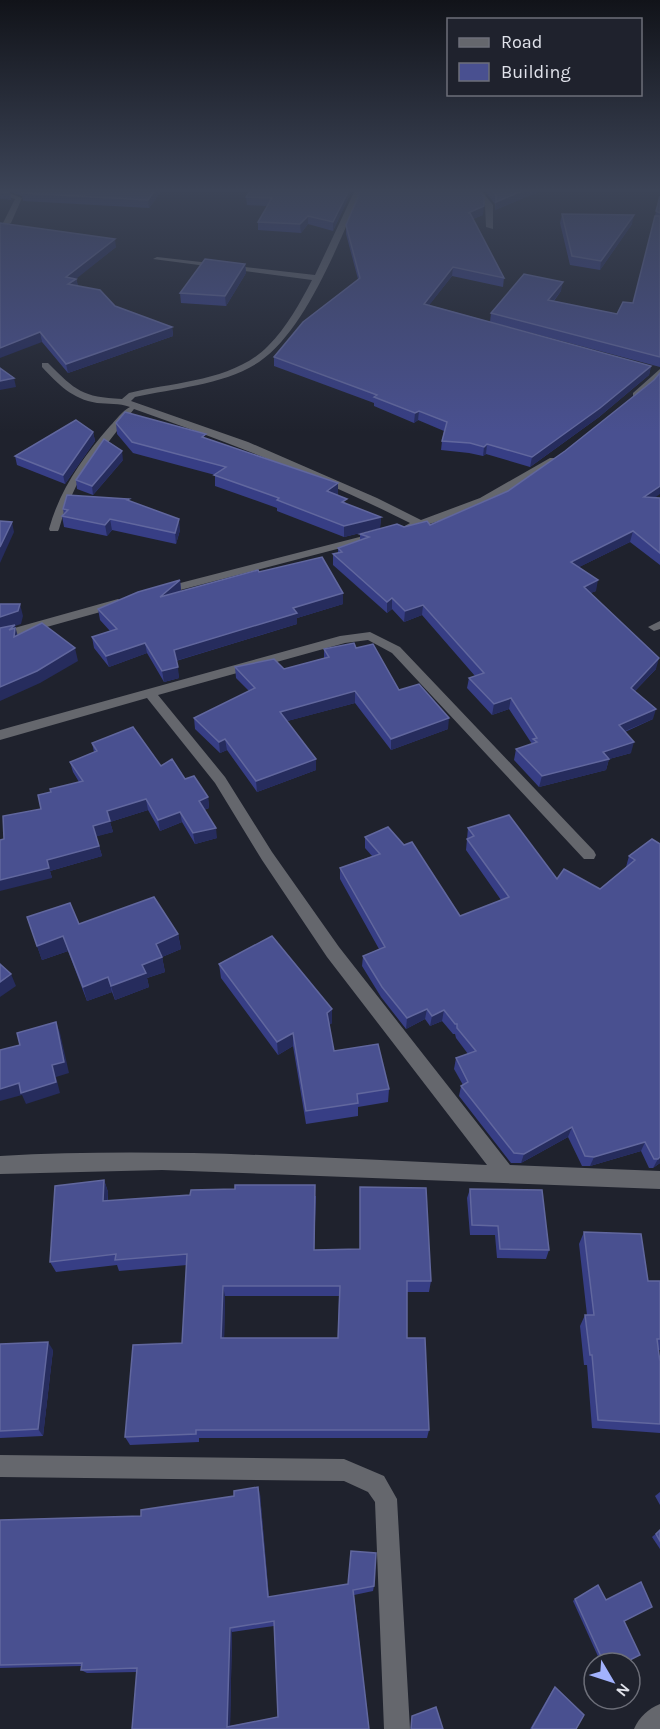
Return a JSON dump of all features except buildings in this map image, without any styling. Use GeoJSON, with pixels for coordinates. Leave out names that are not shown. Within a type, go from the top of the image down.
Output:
{"type":"FeatureCollection","features":[{"type":"Feature","properties":{"kind":"street"},"geometry":{"type":"LineString","coordinates":[[255,271],[317,278]]}},
{"type":"Feature","properties":{"kind":"street"},"geometry":{"type":"LineString","coordinates":[[124,402],[132,394],[219,374],[257,360],[277,342],[320,271]]}},
{"type":"Feature","properties":{"kind":"street"},"geometry":{"type":"LineString","coordinates":[[45,365],[75,395],[93,400],[124,402],[254,448],[373,500],[421,524]]}},
{"type":"Feature","properties":{"kind":"street"},"geometry":{"type":"LineString","coordinates":[[625,404],[656,375]]}},
{"type":"Feature","properties":{"kind":"street"},"geometry":{"type":"LineString","coordinates":[[54,529],[58,511],[73,480],[99,445],[134,406]]}},
{"type":"Feature","properties":{"kind":"street"},"geometry":{"type":"LineString","coordinates":[[152,594],[421,524],[485,501],[522,481],[567,450]]}},
{"type":"Feature","properties":{"kind":"street"},"geometry":{"type":"LineString","coordinates":[[0,636],[129,600]]}},
{"type":"Feature","properties":{"kind":"street"},"geometry":{"type":"LineString","coordinates":[[0,735],[344,639],[370,636],[396,650],[590,855]]}},
{"type":"Feature","properties":{"kind":"street"},"geometry":{"type":"LineString","coordinates":[[149,692],[214,772],[267,856],[333,952],[506,1175]]}},
{"type":"Feature","properties":{"kind":"street"},"geometry":{"type":"LineString","coordinates":[[0,1166],[51,1162],[162,1161],[660,1180]]}},
{"type":"Feature","properties":{"kind":"street"},"geometry":{"type":"LineString","coordinates":[[0,1466],[344,1470],[375,1484],[386,1499],[397,1729]]}},
{"type":"Feature","properties":{"kind":"street"},"geometry":{"type":"LineString","coordinates":[[647,1729],[660,1717]]}}]}
